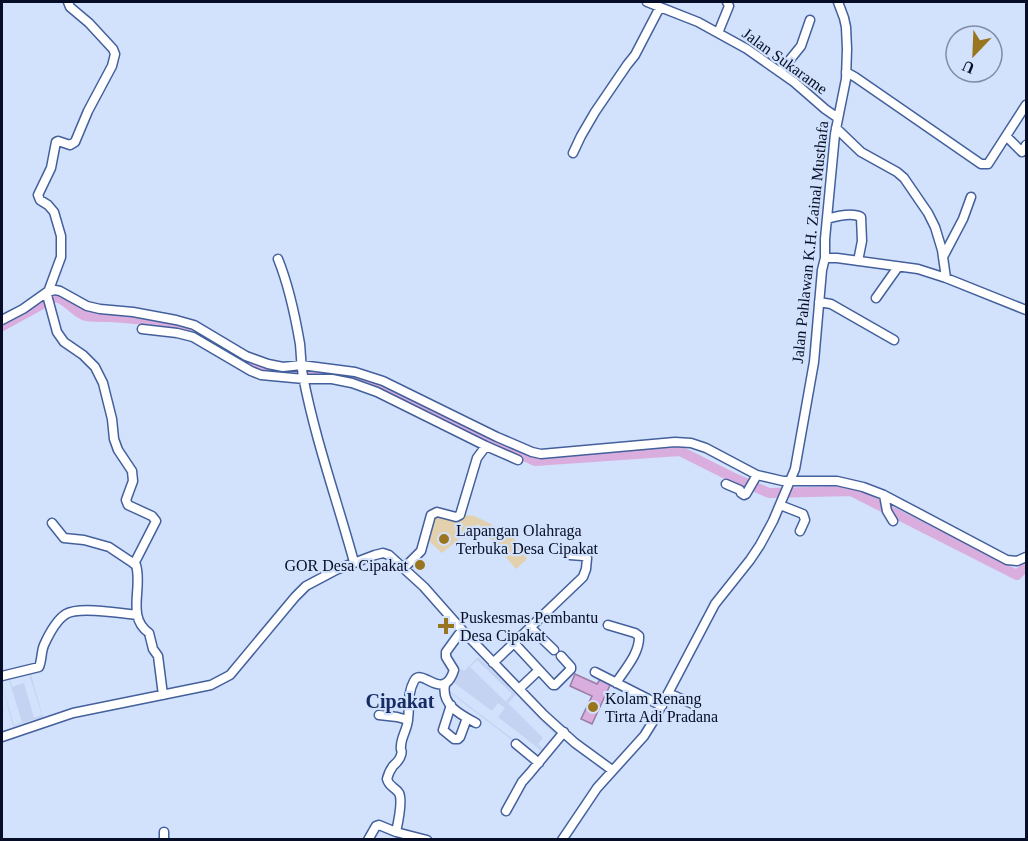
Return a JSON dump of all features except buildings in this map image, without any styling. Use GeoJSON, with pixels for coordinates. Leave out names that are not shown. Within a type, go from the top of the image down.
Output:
{"type":"FeatureCollection","features":[{"type":"Feature","properties":{"kind":"street"},"geometry":{"type":"LineString","coordinates":[[68,2],[70,7],[89,23],[115,54],[112,66],[88,111],[75,142],[70,145],[56,142],[51,168],[38,195],[40,200],[54,212],[61,236],[61,257],[48,297],[57,332],[64,342],[83,354],[95,367],[103,383],[112,419],[114,439],[118,450],[132,471],[133,481],[126,503],[152,516],[156,522],[134,564]]}},
{"type":"Feature","properties":{"kind":"street","name":"Jalan Sukarame"},"geometry":{"type":"LineString","coordinates":[[647,2],[698,22],[747,49],[794,82],[838,118]]}},
{"type":"Feature","properties":{"kind":"street"},"geometry":{"type":"LineString","coordinates":[[718,33],[729,6],[727,2]]}},
{"type":"Feature","properties":{"kind":"street","name":"Jalan Pahlawan K.H. Zainal Musthafa"},"geometry":{"type":"LineString","coordinates":[[562,840],[597,788],[644,735],[662,706],[715,604],[760,545],[790,483],[798,456],[814,362],[836,128],[846,72],[846,27],[838,2]]}},
{"type":"Feature","properties":{"kind":"street"},"geometry":{"type":"LineString","coordinates":[[573,153],[595,112],[635,55],[660,7]]}},
{"type":"Feature","properties":{"kind":"street"},"geometry":{"type":"LineString","coordinates":[[780,72],[801,46],[810,20]]}},
{"type":"Feature","properties":{"kind":"street"},"geometry":{"type":"LineString","coordinates":[[846,72],[981,164],[988,164],[1026,105]]}},
{"type":"Feature","properties":{"kind":"street"},"geometry":{"type":"LineString","coordinates":[[836,128],[861,152],[904,178],[935,227],[940,241],[946,278]]}},
{"type":"Feature","properties":{"kind":"street"},"geometry":{"type":"LineString","coordinates":[[1006,136],[1025,152]]}},
{"type":"Feature","properties":{"kind":"street"},"geometry":{"type":"LineString","coordinates":[[943,257],[963,219],[970,197]]}},
{"type":"Feature","properties":{"kind":"street"},"geometry":{"type":"LineString","coordinates":[[827,219],[838,216],[861,217],[862,241],[858,261]]}},
{"type":"Feature","properties":{"kind":"street"},"geometry":{"type":"LineString","coordinates":[[825,258],[918,270],[946,278],[1026,310]]}},
{"type":"Feature","properties":{"kind":"street"},"geometry":{"type":"LineString","coordinates":[[278,259],[291,302],[300,346],[302,372],[320,446],[354,562]]}},
{"type":"Feature","properties":{"kind":"street"},"geometry":{"type":"LineString","coordinates":[[876,298],[898,267]]}},
{"type":"Feature","properties":{"kind":"street"},"geometry":{"type":"LineString","coordinates":[[2,321],[48,297],[55,290],[60,291],[87,306],[176,320],[200,328],[259,362],[325,379],[352,383],[493,444],[541,454],[675,442],[691,443],[706,448],[753,482],[837,481],[863,487],[885,502],[1007,560],[1017,561],[1026,557]]}},
{"type":"Feature","properties":{"kind":"street"},"geometry":{"type":"LineString","coordinates":[[819,302],[831,303],[894,340]]}},
{"type":"Feature","properties":{"kind":"street"},"geometry":{"type":"LineString","coordinates":[[142,330],[186,335],[205,343],[250,371],[261,375],[355,372],[383,381],[518,460]]}},
{"type":"Feature","properties":{"kind":"street"},"geometry":{"type":"LineString","coordinates":[[404,568],[421,551],[431,515],[437,512],[456,517],[460,515],[477,458],[493,444]]}},
{"type":"Feature","properties":{"kind":"street"},"geometry":{"type":"LineString","coordinates":[[726,484],[740,489],[744,495],[753,482]]}},
{"type":"Feature","properties":{"kind":"street"},"geometry":{"type":"LineString","coordinates":[[885,502],[893,521]]}},
{"type":"Feature","properties":{"kind":"street"},"geometry":{"type":"LineString","coordinates":[[781,503],[803,514],[805,520],[800,531]]}},
{"type":"Feature","properties":{"kind":"street"},"geometry":{"type":"LineString","coordinates":[[52,523],[64,538],[84,540],[109,547],[134,564],[138,572],[136,615],[149,633],[152,648],[158,656],[171,694]]}},
{"type":"Feature","properties":{"kind":"street"},"geometry":{"type":"LineString","coordinates":[[2,737],[73,713],[211,685],[230,675],[306,586],[326,574],[383,553],[392,557],[424,587],[544,715],[575,743],[612,770]]}},
{"type":"Feature","properties":{"kind":"street"},"geometry":{"type":"LineString","coordinates":[[494,663],[583,577],[586,558],[570,555]]}},
{"type":"Feature","properties":{"kind":"street"},"geometry":{"type":"LineString","coordinates":[[2,676],[39,667],[46,642],[58,621],[66,614],[87,610],[136,615]]}},
{"type":"Feature","properties":{"kind":"street"},"geometry":{"type":"LineString","coordinates":[[608,625],[639,636],[633,657],[616,683]]}},
{"type":"Feature","properties":{"kind":"street"},"geometry":{"type":"LineString","coordinates":[[530,627],[554,650]]}},
{"type":"Feature","properties":{"kind":"street"},"geometry":{"type":"LineString","coordinates":[[396,832],[400,796],[388,784],[387,779],[401,755],[400,747],[408,720],[408,700],[414,680],[421,678],[441,685],[450,681],[454,670],[446,657],[446,652],[462,630]]}},
{"type":"Feature","properties":{"kind":"street"},"geometry":{"type":"LineString","coordinates":[[514,643],[553,685],[571,669],[561,656]]}},
{"type":"Feature","properties":{"kind":"street"},"geometry":{"type":"LineString","coordinates":[[519,689],[539,670]]}},
{"type":"Feature","properties":{"kind":"street"},"geometry":{"type":"LineString","coordinates":[[595,672],[662,706]]}},
{"type":"Feature","properties":{"kind":"street"},"geometry":{"type":"LineString","coordinates":[[445,685],[444,696],[451,705],[476,723]]}},
{"type":"Feature","properties":{"kind":"street"},"geometry":{"type":"LineString","coordinates":[[668,693],[693,704]]}},
{"type":"Feature","properties":{"kind":"street"},"geometry":{"type":"LineString","coordinates":[[451,705],[442,730],[454,739],[458,739],[467,718]]}},
{"type":"Feature","properties":{"kind":"street"},"geometry":{"type":"LineString","coordinates":[[379,715],[408,720]]}},
{"type":"Feature","properties":{"kind":"street"},"geometry":{"type":"LineString","coordinates":[[506,811],[522,782],[564,732]]}},
{"type":"Feature","properties":{"kind":"street"},"geometry":{"type":"LineString","coordinates":[[516,744],[539,763]]}},
{"type":"Feature","properties":{"kind":"street"},"geometry":{"type":"LineString","coordinates":[[368,840],[377,825],[427,840]]}},
{"type":"Feature","properties":{"kind":"shaded area","name":"Lapangan Olahraga Terbuka Desa Cipakat"},"geometry":{"type":"Polygon","coordinates":[[[434,512],[474,516],[501,531],[509,530],[527,559],[516,569],[478,524],[442,553],[429,541],[434,512]]]}},
{"type":"Feature","properties":{"kind":"shaded area"},"geometry":{"type":"Polygon","coordinates":[[[478,657],[561,737],[538,760],[445,689],[461,669],[464,671],[478,657]],[[477,660],[470,667],[506,702],[512,694],[477,660]],[[453,682],[447,689],[538,758],[543,752],[498,717],[505,708],[498,703],[492,711],[453,682]],[[516,695],[508,703],[543,738],[538,744],[544,750],[557,737],[516,695]]]}},
{"type":"Feature","properties":{"kind":"shaded area"},"geometry":{"type":"Polygon","coordinates":[[[30,671],[43,717],[13,726],[2,684],[14,725],[22,722],[9,680],[2,682],[2,680],[30,671]],[[29,674],[10,679],[12,687],[24,683],[34,718],[42,715],[29,674]]]}},
{"type":"Feature","properties":{"kind":"shaded area","name":"Kolam Renang Tirta Adi Pradana"},"geometry":{"type":"Polygon","coordinates":[[[575,674],[597,684],[601,678],[611,683],[592,724],[581,719],[592,696],[570,686],[575,674]]]}},
{"type":"Feature","properties":{"kind":"waterway"},"geometry":{"type":"LineString","coordinates":[[2,326],[55,297],[64,300],[86,316],[173,324],[202,335],[241,360],[261,369],[273,372],[351,376],[535,461],[680,451],[769,493],[851,491],[1017,575],[1026,566]]}},
{"type":"Feature","properties":{"kind":"place","name":"Lapangan Olahraga Terbuka Desa Cipakat"},"geometry":{"type":"Point","coordinates":[444,539]}},
{"type":"Feature","properties":{"kind":"place","name":"GOR Desa Cipakat"},"geometry":{"type":"Point","coordinates":[420,565]}},
{"type":"Feature","properties":{"kind":"place","name":"Puskesmas Pembantu Desa Cipakat"},"geometry":{"type":"Point","coordinates":[446,626]}},
{"type":"Feature","properties":{"kind":"place","name":"Kolam Renang Tirta Adi Pradana"},"geometry":{"type":"Point","coordinates":[593,707]}},
{"type":"Feature","properties":{"kind":"district","name":"Cipakat"},"geometry":{"type":"Point","coordinates":[400,701]}}]}
